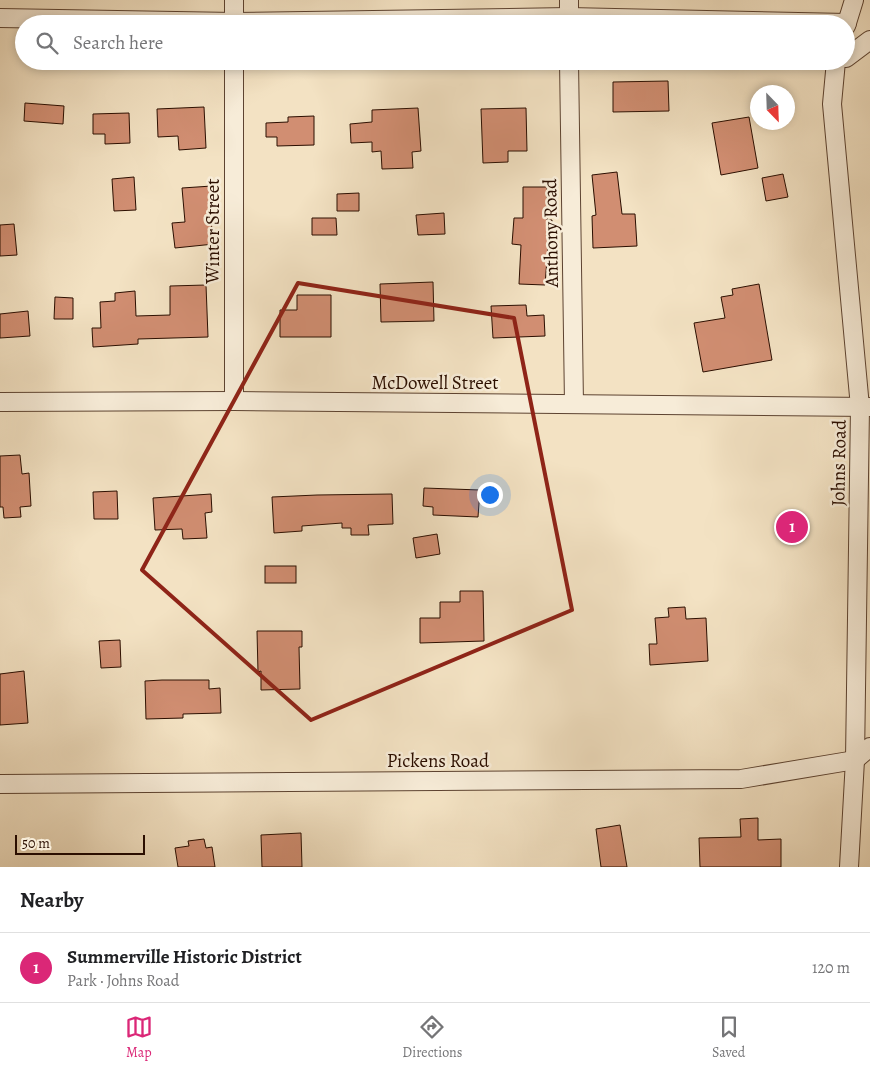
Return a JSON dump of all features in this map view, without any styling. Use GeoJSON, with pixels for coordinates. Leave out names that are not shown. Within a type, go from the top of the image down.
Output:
{"type":"FeatureCollection","features":[{"type":"Feature","properties":{"kind":"street"},"geometry":{"type":"LineString","coordinates":[[234,0],[234,15]]}},
{"type":"Feature","properties":{"kind":"street"},"geometry":{"type":"LineString","coordinates":[[850,15],[854,0]]}},
{"type":"Feature","properties":{"kind":"street"},"geometry":{"type":"LineString","coordinates":[[532,15],[594,15]]}},
{"type":"Feature","properties":{"kind":"street"},"geometry":{"type":"LineString","coordinates":[[0,18],[15,18]]}},
{"type":"Feature","properties":{"kind":"street"},"geometry":{"type":"LineString","coordinates":[[855,51],[870,40]]}},
{"type":"Feature","properties":{"kind":"street","name":"Winter Street"},"geometry":{"type":"LineString","coordinates":[[234,70],[234,401]]}},
{"type":"Feature","properties":{"kind":"street","name":"Anthony Road"},"geometry":{"type":"LineString","coordinates":[[569,70],[574,404]]}},
{"type":"Feature","properties":{"kind":"street","name":"Johns Road"},"geometry":{"type":"LineString","coordinates":[[838,70],[832,104],[865,407],[855,760],[849,867]]}},
{"type":"Feature","properties":{"kind":"street","name":"McDowell Street"},"geometry":{"type":"LineString","coordinates":[[0,402],[234,401],[865,407]]}},
{"type":"Feature","properties":{"kind":"street"},"geometry":{"type":"LineString","coordinates":[[855,760],[870,747]]}},
{"type":"Feature","properties":{"kind":"street","name":"Pickens Road"},"geometry":{"type":"LineString","coordinates":[[0,784],[741,779],[855,760]]}},
{"type":"Feature","properties":{"kind":"highlighted area"},"geometry":{"type":"Polygon","coordinates":[[[298,283],[514,318],[572,610],[311,720],[142,570],[298,283]]]}},
{"type":"Feature","properties":{"kind":"building"},"geometry":{"type":"Polygon","coordinates":[[[668,81],[669,111],[613,112],[613,82],[668,81]]]}},
{"type":"Feature","properties":{"kind":"building"},"geometry":{"type":"Polygon","coordinates":[[[25,103],[64,106],[63,124],[24,121],[25,103]]]}},
{"type":"Feature","properties":{"kind":"building"},"geometry":{"type":"Polygon","coordinates":[[[204,107],[206,148],[179,150],[178,136],[158,137],[157,109],[204,107]]]}},
{"type":"Feature","properties":{"kind":"building"},"geometry":{"type":"Polygon","coordinates":[[[418,108],[421,151],[412,152],[413,168],[382,169],[381,151],[372,152],[372,142],[351,143],[350,124],[372,122],[372,110],[418,108]]]}},
{"type":"Feature","properties":{"kind":"building"},"geometry":{"type":"Polygon","coordinates":[[[526,108],[527,151],[508,151],[508,162],[483,163],[481,109],[526,108]]]}},
{"type":"Feature","properties":{"kind":"building"},"geometry":{"type":"Polygon","coordinates":[[[129,113],[130,143],[105,144],[105,134],[93,134],[93,114],[129,113]]]}},
{"type":"Feature","properties":{"kind":"building"},"geometry":{"type":"Polygon","coordinates":[[[314,116],[314,145],[277,146],[277,137],[266,137],[266,123],[288,122],[288,117],[314,116]]]}},
{"type":"Feature","properties":{"kind":"building"},"geometry":{"type":"Polygon","coordinates":[[[749,117],[758,168],[721,175],[712,123],[749,117]]]}},
{"type":"Feature","properties":{"kind":"building"},"geometry":{"type":"Polygon","coordinates":[[[617,172],[622,214],[635,214],[637,246],[593,248],[592,216],[596,215],[592,175],[617,172]]]}},
{"type":"Feature","properties":{"kind":"building"},"geometry":{"type":"Polygon","coordinates":[[[783,174],[788,197],[766,201],[762,178],[783,174]]]}},
{"type":"Feature","properties":{"kind":"building"},"geometry":{"type":"Polygon","coordinates":[[[134,177],[136,210],[114,211],[112,179],[134,177]]]}},
{"type":"Feature","properties":{"kind":"building"},"geometry":{"type":"Polygon","coordinates":[[[212,186],[214,207],[209,207],[214,244],[175,248],[172,223],[185,222],[182,188],[212,186]]]}},
{"type":"Feature","properties":{"kind":"building"},"geometry":{"type":"Polygon","coordinates":[[[523,187],[547,187],[547,220],[552,220],[551,247],[548,247],[545,285],[519,284],[521,245],[512,244],[514,218],[523,218],[523,187]]]}},
{"type":"Feature","properties":{"kind":"building"},"geometry":{"type":"Polygon","coordinates":[[[359,193],[359,211],[337,211],[337,194],[359,193]]]}},
{"type":"Feature","properties":{"kind":"building"},"geometry":{"type":"Polygon","coordinates":[[[444,213],[445,234],[418,235],[416,215],[444,213]]]}},
{"type":"Feature","properties":{"kind":"building"},"geometry":{"type":"Polygon","coordinates":[[[312,218],[336,218],[337,235],[312,235],[312,218]]]}},
{"type":"Feature","properties":{"kind":"building"},"geometry":{"type":"Polygon","coordinates":[[[14,224],[17,255],[0,256],[0,225],[14,224]]]}},
{"type":"Feature","properties":{"kind":"building"},"geometry":{"type":"Polygon","coordinates":[[[433,282],[434,321],[381,322],[380,284],[433,282]]]}},
{"type":"Feature","properties":{"kind":"building"},"geometry":{"type":"Polygon","coordinates":[[[759,284],[772,360],[703,372],[694,323],[725,318],[721,297],[733,295],[732,289],[759,284]]]}},
{"type":"Feature","properties":{"kind":"building"},"geometry":{"type":"Polygon","coordinates":[[[206,285],[208,337],[138,339],[138,344],[93,347],[92,328],[101,328],[100,302],[115,301],[115,293],[135,291],[136,316],[170,315],[170,286],[206,285]]]}},
{"type":"Feature","properties":{"kind":"building"},"geometry":{"type":"Polygon","coordinates":[[[297,295],[331,295],[331,337],[280,337],[280,310],[297,310],[297,295]]]}},
{"type":"Feature","properties":{"kind":"building"},"geometry":{"type":"Polygon","coordinates":[[[55,297],[73,298],[73,319],[54,319],[55,297]]]}},
{"type":"Feature","properties":{"kind":"building"},"geometry":{"type":"Polygon","coordinates":[[[526,305],[527,316],[544,315],[545,336],[493,338],[491,306],[526,305]]]}},
{"type":"Feature","properties":{"kind":"building"},"geometry":{"type":"Polygon","coordinates":[[[28,311],[30,336],[0,338],[0,314],[28,311]]]}},
{"type":"Feature","properties":{"kind":"building"},"geometry":{"type":"Polygon","coordinates":[[[20,455],[22,474],[29,473],[31,506],[20,507],[21,517],[4,518],[3,507],[0,507],[0,456],[20,455]]]}},
{"type":"Feature","properties":{"kind":"building"},"geometry":{"type":"Polygon","coordinates":[[[424,488],[480,490],[478,517],[433,515],[433,507],[423,506],[424,488]]]}},
{"type":"Feature","properties":{"kind":"building"},"geometry":{"type":"Polygon","coordinates":[[[117,491],[118,519],[94,519],[93,492],[117,491]]]}},
{"type":"Feature","properties":{"kind":"building"},"geometry":{"type":"Polygon","coordinates":[[[211,494],[212,512],[205,513],[207,538],[183,539],[182,529],[155,530],[153,498],[211,494]]]}},
{"type":"Feature","properties":{"kind":"building"},"geometry":{"type":"Polygon","coordinates":[[[392,494],[393,524],[368,525],[369,535],[351,535],[351,528],[342,528],[342,523],[302,526],[302,531],[274,533],[272,497],[392,494]]]}},
{"type":"Feature","properties":{"kind":"building"},"geometry":{"type":"Polygon","coordinates":[[[437,534],[440,554],[416,558],[413,538],[437,534]]]}},
{"type":"Feature","properties":{"kind":"building"},"geometry":{"type":"Polygon","coordinates":[[[265,566],[296,566],[296,583],[265,583],[265,566]]]}},
{"type":"Feature","properties":{"kind":"building"},"geometry":{"type":"Polygon","coordinates":[[[460,591],[483,591],[484,641],[420,643],[420,618],[440,618],[440,602],[460,602],[460,591]]]}},
{"type":"Feature","properties":{"kind":"building"},"geometry":{"type":"Polygon","coordinates":[[[685,607],[686,619],[706,618],[708,661],[650,665],[649,644],[657,644],[655,618],[669,617],[668,608],[685,607]]]}},
{"type":"Feature","properties":{"kind":"building"},"geometry":{"type":"Polygon","coordinates":[[[257,631],[302,631],[302,647],[299,647],[300,689],[261,690],[261,671],[258,672],[257,631]]]}},
{"type":"Feature","properties":{"kind":"building"},"geometry":{"type":"Polygon","coordinates":[[[120,640],[121,667],[101,668],[99,641],[120,640]]]}},
{"type":"Feature","properties":{"kind":"building"},"geometry":{"type":"Polygon","coordinates":[[[24,671],[28,723],[0,725],[0,674],[24,671]]]}},
{"type":"Feature","properties":{"kind":"building"},"geometry":{"type":"Polygon","coordinates":[[[209,680],[209,689],[220,688],[221,713],[183,714],[183,718],[146,719],[145,681],[209,680]]]}},
{"type":"Feature","properties":{"kind":"building"},"geometry":{"type":"Polygon","coordinates":[[[758,818],[758,840],[781,839],[781,867],[700,867],[699,838],[741,837],[740,819],[758,818]]]}},
{"type":"Feature","properties":{"kind":"building"},"geometry":{"type":"Polygon","coordinates":[[[620,825],[627,867],[601,867],[596,829],[620,825]]]}},
{"type":"Feature","properties":{"kind":"building"},"geometry":{"type":"Polygon","coordinates":[[[301,833],[302,867],[262,867],[261,835],[301,833]]]}},
{"type":"Feature","properties":{"kind":"building"},"geometry":{"type":"Polygon","coordinates":[[[204,839],[206,848],[212,847],[215,867],[178,867],[175,848],[189,846],[188,841],[204,839]]]}},
{"type":"Feature","properties":{"kind":"place","name":"Summerville Historic District"},"geometry":{"type":"Point","coordinates":[792,527]}}]}
